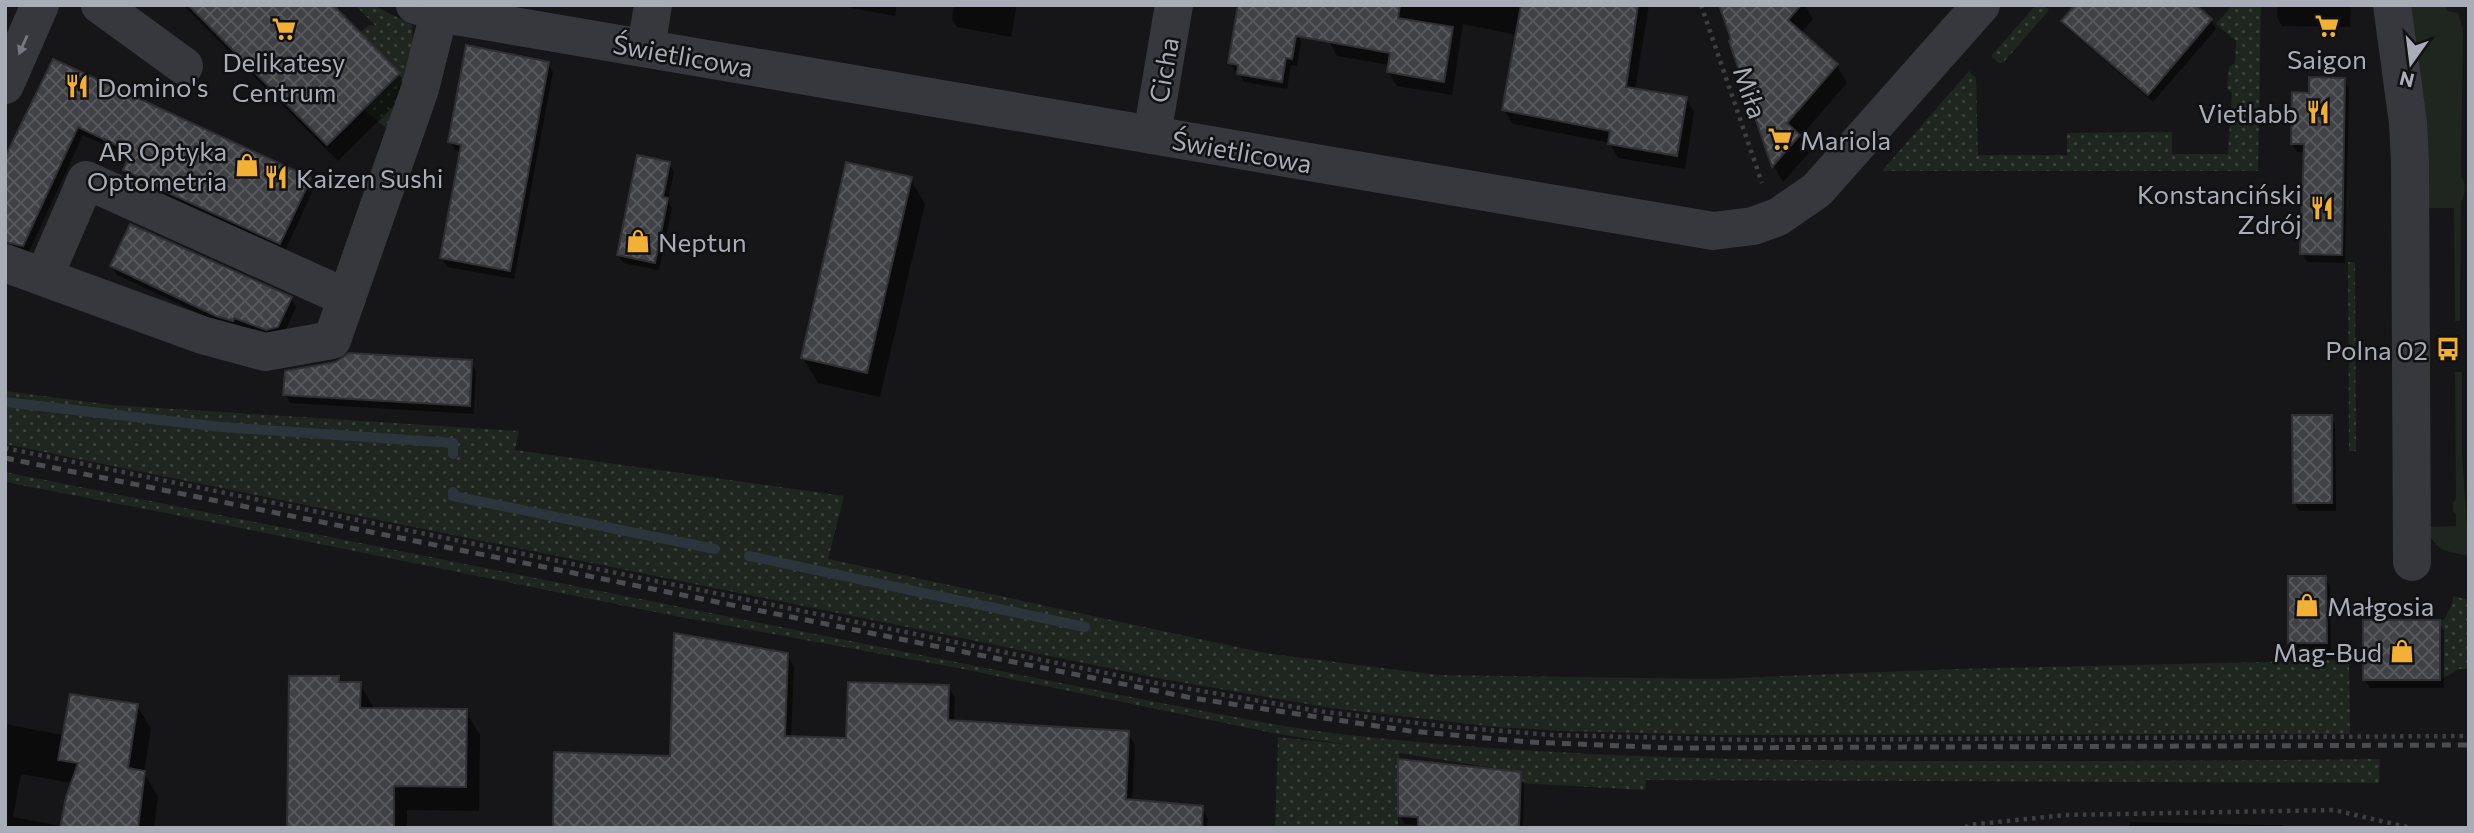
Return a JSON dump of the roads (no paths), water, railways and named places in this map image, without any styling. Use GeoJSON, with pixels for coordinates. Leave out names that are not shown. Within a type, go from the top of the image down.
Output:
{"type":"FeatureCollection","features":[{"type":"Feature","properties":{"kind":"street"},"geometry":{"type":"LineString","coordinates":[[5,85],[40,5]]}},
{"type":"Feature","properties":{"kind":"street"},"geometry":{"type":"LineString","coordinates":[[100,5],[184,66]]}},
{"type":"Feature","properties":{"kind":"street"},"geometry":{"type":"LineString","coordinates":[[646,48],[653,5]]}},
{"type":"Feature","properties":{"kind":"street","name":"Cicha"},"geometry":{"type":"LineString","coordinates":[[1152,135],[1174,5]]}},
{"type":"Feature","properties":{"kind":"street","name":"Świetlicowa"},"geometry":{"type":"LineString","coordinates":[[427,9],[1693,229],[1733,230],[1778,217],[1817,190],[1981,5]]}},
{"type":"Feature","properties":{"kind":"street"},"geometry":{"type":"LineString","coordinates":[[2392,5],[2402,72],[2410,162],[2412,562]]}},
{"type":"Feature","properties":{"kind":"street"},"geometry":{"type":"LineString","coordinates":[[5,263],[202,335],[265,352],[332,340],[421,89],[427,9]]}},
{"type":"Feature","properties":{"kind":"street"},"geometry":{"type":"LineString","coordinates":[[44,277],[86,180],[347,298]]}},
{"type":"Feature","properties":{"kind":"waterway"},"geometry":{"type":"LineString","coordinates":[[5,402],[221,427],[453,443],[453,454]]}},
{"type":"Feature","properties":{"kind":"waterway"},"geometry":{"type":"LineString","coordinates":[[453,492],[453,496],[715,549]]}},
{"type":"Feature","properties":{"kind":"waterway"},"geometry":{"type":"LineString","coordinates":[[749,556],[1085,627]]}},
{"type":"Feature","properties":{"kind":"railway"},"geometry":{"type":"LineString","coordinates":[[5,458],[1192,698],[1410,731],[1529,742],[1672,748],[2469,745]]}},
{"type":"Feature","properties":{"kind":"place","name":"Saigon"},"geometry":{"type":"Point","coordinates":[2327,26]}},
{"type":"Feature","properties":{"kind":"place","name":"Delikatesy Centrum"},"geometry":{"type":"Point","coordinates":[284,29]}},
{"type":"Feature","properties":{"kind":"place","name":"Domino's"},"geometry":{"type":"Point","coordinates":[77,86]}},
{"type":"Feature","properties":{"kind":"place","name":"Vietlabb"},"geometry":{"type":"Point","coordinates":[2318,112]}},
{"type":"Feature","properties":{"kind":"place","name":"Mariola"},"geometry":{"type":"Point","coordinates":[1780,139]}},
{"type":"Feature","properties":{"kind":"place","name":"AR Optyka Optometria"},"geometry":{"type":"Point","coordinates":[247,165]}},
{"type":"Feature","properties":{"kind":"place","name":"Kaizen Sushi"},"geometry":{"type":"Point","coordinates":[276,177]}},
{"type":"Feature","properties":{"kind":"place","name":"Konstanciński Zdrój"},"geometry":{"type":"Point","coordinates":[2322,208]}},
{"type":"Feature","properties":{"kind":"place","name":"Neptun"},"geometry":{"type":"Point","coordinates":[638,241]}},
{"type":"Feature","properties":{"kind":"place","name":"Polna 02"},"geometry":{"type":"Point","coordinates":[2448,349]}},
{"type":"Feature","properties":{"kind":"place","name":"Małgosia"},"geometry":{"type":"Point","coordinates":[2307,605]}},
{"type":"Feature","properties":{"kind":"place","name":"Mag-Bud"},"geometry":{"type":"Point","coordinates":[2402,651]}}]}
